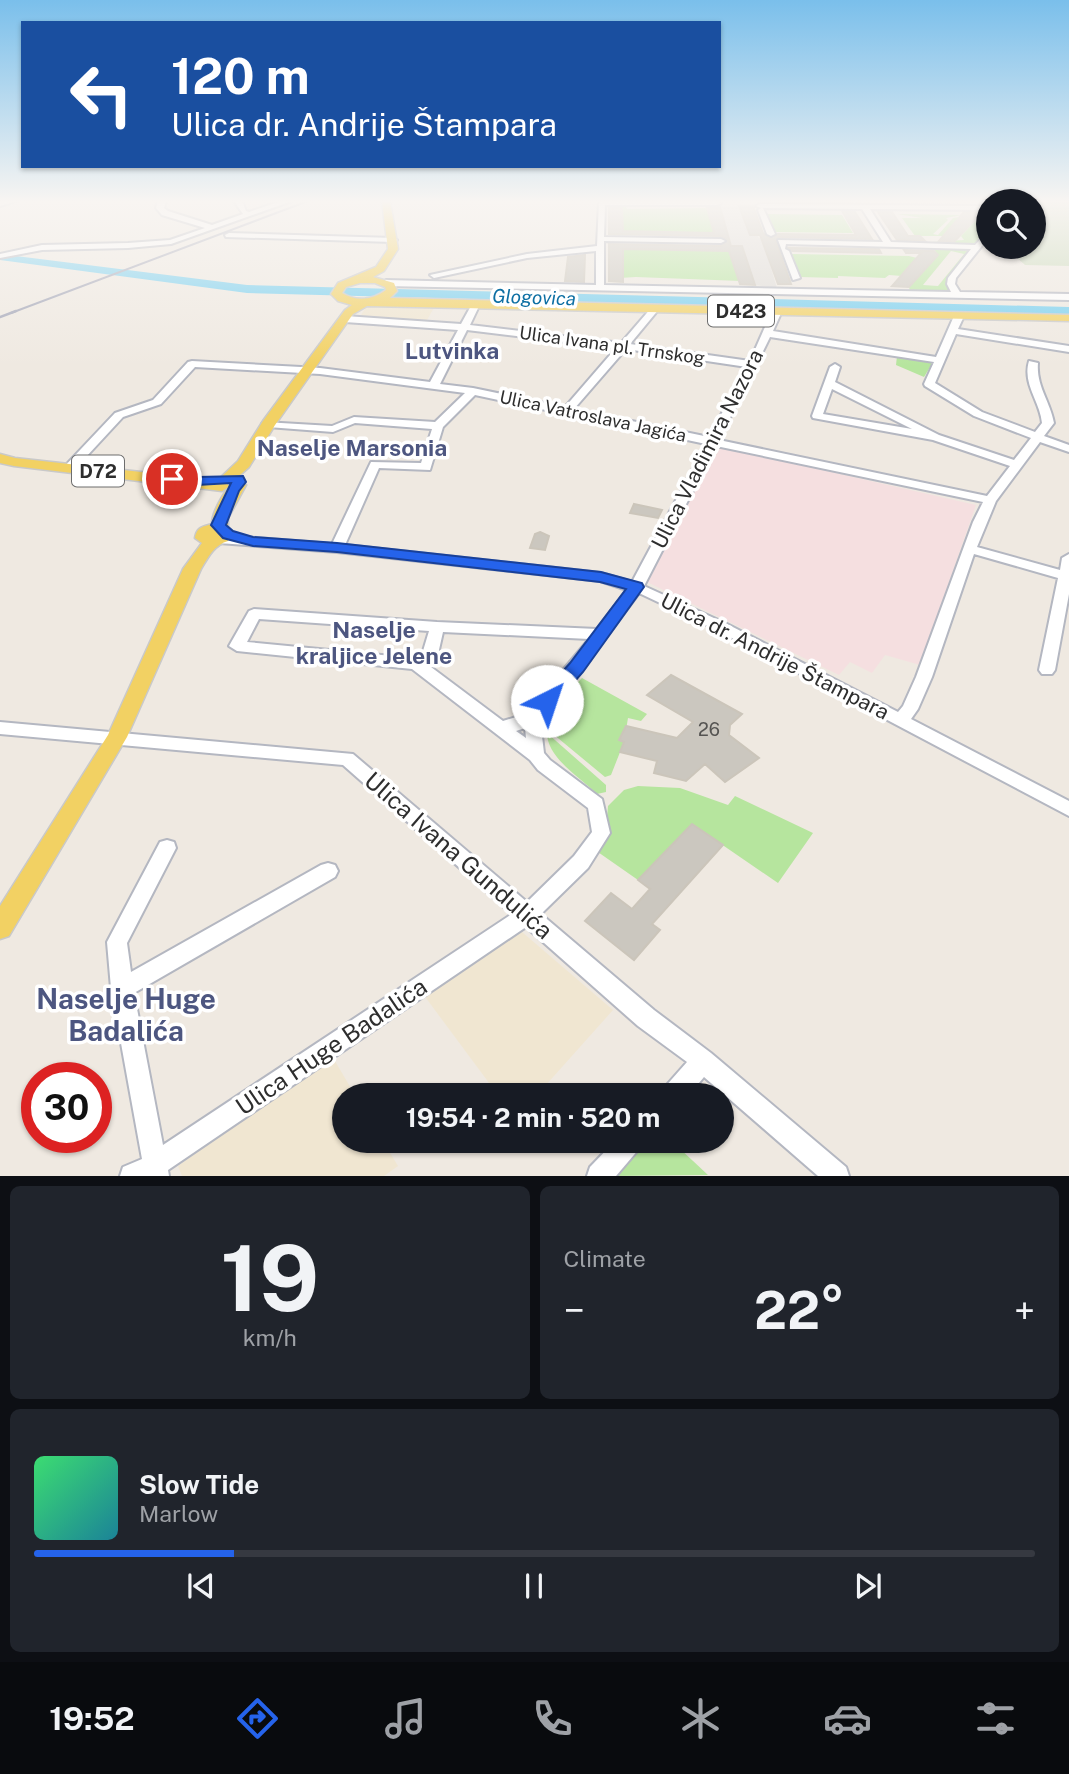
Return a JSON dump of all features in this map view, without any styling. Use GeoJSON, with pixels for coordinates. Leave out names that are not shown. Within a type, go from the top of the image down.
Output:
{"type":"FeatureCollection","features":[{"type":"Feature","properties":{"kind":"main road"},"geometry":{"type":"LineString","coordinates":[[389,256],[378,277],[389,289]]}},
{"type":"Feature","properties":{"kind":"main road","name":"D423"},"geometry":{"type":"LineString","coordinates":[[343,303],[359,280],[380,269]]}},
{"type":"Feature","properties":{"kind":"main road","name":"D423"},"geometry":{"type":"LineString","coordinates":[[359,280],[389,289],[412,303]]}},
{"type":"Feature","properties":{"kind":"main road","name":"D423"},"geometry":{"type":"LineString","coordinates":[[367,301],[389,289]]}},
{"type":"Feature","properties":{"kind":"main road"},"geometry":{"type":"LineString","coordinates":[[0,929],[117,737],[192,569],[215,535],[229,482],[306,371],[343,303],[367,301]]}},
{"type":"Feature","properties":{"kind":"main road","name":"D423"},"geometry":{"type":"LineString","coordinates":[[367,301],[1069,318]]}},
{"type":"Feature","properties":{"kind":"main road","name":"D72"},"geometry":{"type":"LineString","coordinates":[[0,458],[69,468],[229,482]]}},
{"type":"Feature","properties":{"kind":"street"},"geometry":{"type":"LineString","coordinates":[[389,289],[446,278],[471,267],[528,256]]}},
{"type":"Feature","properties":{"kind":"street"},"geometry":{"type":"LineString","coordinates":[[600,256],[600,286]]}},
{"type":"Feature","properties":{"kind":"street"},"geometry":{"type":"LineString","coordinates":[[785,256],[799,285]]}},
{"type":"Feature","properties":{"kind":"street"},"geometry":{"type":"LineString","coordinates":[[957,295],[951,284],[952,278],[969,256]]}},
{"type":"Feature","properties":{"kind":"street"},"geometry":{"type":"LineString","coordinates":[[471,267],[475,283]]}},
{"type":"Feature","properties":{"kind":"street"},"geometry":{"type":"LineString","coordinates":[[389,289],[446,278],[475,283],[600,286],[799,285],[957,295],[1069,297]]}},
{"type":"Feature","properties":{"kind":"street","name":"Ulica Ivana pl. Trnskog"},"geometry":{"type":"LineString","coordinates":[[343,303],[465,326],[626,345],[753,365]]}},
{"type":"Feature","properties":{"kind":"street"},"geometry":{"type":"LineString","coordinates":[[434,385],[476,304]]}},
{"type":"Feature","properties":{"kind":"street"},"geometry":{"type":"LineString","coordinates":[[568,410],[655,309]]}},
{"type":"Feature","properties":{"kind":"street","name":"Ulica Vladimira Nazora"},"geometry":{"type":"LineString","coordinates":[[532,718],[576,667],[636,587],[753,365],[777,311]]}},
{"type":"Feature","properties":{"kind":"street"},"geometry":{"type":"LineString","coordinates":[[959,316],[929,384],[978,414],[1069,449]]}},
{"type":"Feature","properties":{"kind":"street"},"geometry":{"type":"LineString","coordinates":[[952,331],[1069,349]]}},
{"type":"Feature","properties":{"kind":"street"},"geometry":{"type":"LineString","coordinates":[[766,333],[938,360]]}},
{"type":"Feature","properties":{"kind":"street"},"geometry":{"type":"LineString","coordinates":[[900,721],[910,709],[924,677],[990,500],[1046,427],[1048,417],[1034,390],[1033,363]]}},
{"type":"Feature","properties":{"kind":"street","name":"Ulica Vatroslava Jagića"},"geometry":{"type":"LineString","coordinates":[[69,468],[118,415],[158,402],[192,364],[306,371],[472,391],[990,500]]}},
{"type":"Feature","properties":{"kind":"street"},"geometry":{"type":"LineString","coordinates":[[835,367],[817,416],[935,438],[1016,464]]}},
{"type":"Feature","properties":{"kind":"street"},"geometry":{"type":"LineString","coordinates":[[830,383],[935,438]]}},
{"type":"Feature","properties":{"kind":"street"},"geometry":{"type":"LineString","coordinates":[[337,548],[375,464],[426,467],[438,426],[472,391]]}},
{"type":"Feature","properties":{"kind":"street"},"geometry":{"type":"LineString","coordinates":[[268,424],[333,429],[354,420],[438,426]]}},
{"type":"Feature","properties":{"kind":"street","name":"Ulica dr. Andrije Štampara"},"geometry":{"type":"LineString","coordinates":[[215,535],[253,542],[337,548],[601,577],[636,587],[722,627],[1069,810]]}},
{"type":"Feature","properties":{"kind":"street"},"geometry":{"type":"LineString","coordinates":[[970,549],[1065,576]]}},
{"type":"Feature","properties":{"kind":"street"},"geometry":{"type":"LineString","coordinates":[[1047,670],[1069,558]]}},
{"type":"Feature","properties":{"kind":"street"},"geometry":{"type":"LineString","coordinates":[[536,755],[416,664],[237,646],[254,614],[437,627],[599,634]]}},
{"type":"Feature","properties":{"kind":"street"},"geometry":{"type":"LineString","coordinates":[[416,664],[430,654],[437,627]]}},
{"type":"Feature","properties":{"kind":"street"},"geometry":{"type":"LineString","coordinates":[[499,728],[517,725],[532,718],[536,755]]}},
{"type":"Feature","properties":{"kind":"street","name":"Ulica Ivana Gundulića"},"geometry":{"type":"LineString","coordinates":[[0,728],[347,759],[646,1018],[703,1061],[837,1175]]}},
{"type":"Feature","properties":{"kind":"street","name":"Ulica Huge Badalića"},"geometry":{"type":"LineString","coordinates":[[147,1172],[528,914],[581,862],[601,833],[596,804],[544,765],[536,755]]}},
{"type":"Feature","properties":{"kind":"street"},"geometry":{"type":"LineString","coordinates":[[147,1172],[117,942],[167,848]]}},
{"type":"Feature","properties":{"kind":"street"},"geometry":{"type":"LineString","coordinates":[[122,988],[328,870]]}},
{"type":"Feature","properties":{"kind":"street"},"geometry":{"type":"LineString","coordinates":[[684,1083],[703,1061]]}},
{"type":"Feature","properties":{"kind":"street"},"geometry":{"type":"LineString","coordinates":[[599,1175],[620,1153]]}},
{"type":"Feature","properties":{"kind":"shaded area"},"geometry":{"type":"Polygon","coordinates":[[[746,256],[767,256],[777,288],[755,285],[746,256]]]}},
{"type":"Feature","properties":{"kind":"shaded area"},"geometry":{"type":"Polygon","coordinates":[[[367,306],[435,306],[427,320],[359,318],[367,306]]]}},
{"type":"Feature","properties":{"kind":"shaded area"},"geometry":{"type":"Polygon","coordinates":[[[721,447],[976,505],[920,665],[885,655],[872,673],[850,662],[839,675],[647,582],[682,511],[721,447]]]}},
{"type":"Feature","properties":{"kind":"shaded area"},"geometry":{"type":"Polygon","coordinates":[[[522,932],[613,1010],[548,1083],[489,1083],[423,994],[522,932]]]}},
{"type":"Feature","properties":{"kind":"shaded area"},"geometry":{"type":"Polygon","coordinates":[[[332,1056],[348,1083],[332,1083],[332,1153],[390,1153],[398,1166],[384,1176],[182,1176],[178,1166],[332,1056]]]}},
{"type":"Feature","properties":{"kind":"green space"},"geometry":{"type":"Polygon","coordinates":[[[623,256],[731,256],[741,281],[619,278],[623,275],[623,256]]]}},
{"type":"Feature","properties":{"kind":"green space"},"geometry":{"type":"Polygon","coordinates":[[[792,256],[917,258],[902,276],[800,277],[792,256]]]}},
{"type":"Feature","properties":{"kind":"green space"},"geometry":{"type":"Polygon","coordinates":[[[937,256],[947,256],[923,285],[938,286],[965,256],[947,278],[951,292],[910,292],[909,287],[937,256]]]}},
{"type":"Feature","properties":{"kind":"green space"},"geometry":{"type":"Polygon","coordinates":[[[1069,256],[1069,266],[1025,265],[1018,259],[1069,256]]]}},
{"type":"Feature","properties":{"kind":"green space"},"geometry":{"type":"Polygon","coordinates":[[[897,356],[928,360],[932,364],[924,377],[896,365],[897,356]]]}},
{"type":"Feature","properties":{"kind":"green space"},"geometry":{"type":"Polygon","coordinates":[[[582,678],[647,714],[641,721],[628,718],[624,742],[611,775],[605,777],[547,729],[554,707],[582,678]]]}},
{"type":"Feature","properties":{"kind":"green space"},"geometry":{"type":"Polygon","coordinates":[[[547,733],[606,785],[606,792],[597,794],[566,767],[553,751],[547,733]]]}},
{"type":"Feature","properties":{"kind":"green space"},"geometry":{"type":"Polygon","coordinates":[[[638,786],[680,788],[728,805],[735,796],[813,833],[778,883],[692,824],[638,880],[595,850],[606,829],[608,806],[624,790],[638,786]]]}},
{"type":"Feature","properties":{"kind":"green space"},"geometry":{"type":"Polygon","coordinates":[[[631,1153],[684,1153],[708,1175],[611,1176],[631,1153]]]}},
{"type":"Feature","properties":{"kind":"building"},"geometry":{"type":"Polygon","coordinates":[[[585,256],[584,282],[565,281],[568,257],[585,256]]]}},
{"type":"Feature","properties":{"kind":"building"},"geometry":{"type":"Polygon","coordinates":[[[609,256],[623,256],[623,282],[609,281],[609,256]]]}},
{"type":"Feature","properties":{"kind":"building"},"geometry":{"type":"Polygon","coordinates":[[[731,256],[745,256],[755,285],[740,284],[731,256]]]}},
{"type":"Feature","properties":{"kind":"building"},"geometry":{"type":"Polygon","coordinates":[[[768,256],[781,256],[791,284],[778,284],[768,256]]]}},
{"type":"Feature","properties":{"kind":"building"},"geometry":{"type":"Polygon","coordinates":[[[918,256],[937,256],[909,287],[892,286],[918,256]]]}},
{"type":"Feature","properties":{"kind":"building"},"geometry":{"type":"Polygon","coordinates":[[[634,504],[662,510],[658,518],[630,513],[634,504]]]}},
{"type":"Feature","properties":{"kind":"building"},"geometry":{"type":"Polygon","coordinates":[[[540,532],[549,536],[545,550],[530,548],[535,534],[540,532]]]}},
{"type":"Feature","properties":{"kind":"building"},"geometry":{"type":"Polygon","coordinates":[[[671,675],[742,714],[730,725],[729,735],[759,758],[725,782],[705,764],[686,781],[654,773],[657,761],[620,752],[624,742],[619,740],[626,726],[677,738],[693,722],[647,695],[671,675]]]}},
{"type":"Feature","properties":{"kind":"building"},"geometry":{"type":"Polygon","coordinates":[[[692,824],[723,845],[652,924],[660,930],[634,960],[585,921],[611,893],[632,909],[650,889],[638,880],[692,824]]]}},
{"type":"Feature","properties":{"kind":"waterway","name":"Glogovica"},"geometry":{"type":"LineString","coordinates":[[0,257],[247,289],[1069,311]]}},
{"type":"Feature","properties":{"kind":"railway"},"geometry":{"type":"LineString","coordinates":[[11,313],[162,256]]}},
{"type":"Feature","properties":{"kind":"railway"},"geometry":{"type":"LineString","coordinates":[[0,317],[16,311]]}},
{"type":"Feature","properties":{"kind":"district","name":"Lutvinka"},"geometry":{"type":"Point","coordinates":[452,350]}},
{"type":"Feature","properties":{"kind":"district","name":"Naselje Marsonia"},"geometry":{"type":"Point","coordinates":[352,447]}},
{"type":"Feature","properties":{"kind":"district","name":"Naselje kraljice Jelene"},"geometry":{"type":"Point","coordinates":[374,642]}},
{"type":"Feature","properties":{"kind":"district","name":"Naselje Huge Badalića"},"geometry":{"type":"Point","coordinates":[126,1014]}},
{"type":"Feature","properties":{"kind":"route"},"geometry":{"type":"LineString","coordinates":[[172,479],[238,479],[240,482],[232,491],[219,525],[228,535],[253,542],[337,548],[601,577],[636,587],[547,701]]}}]}
